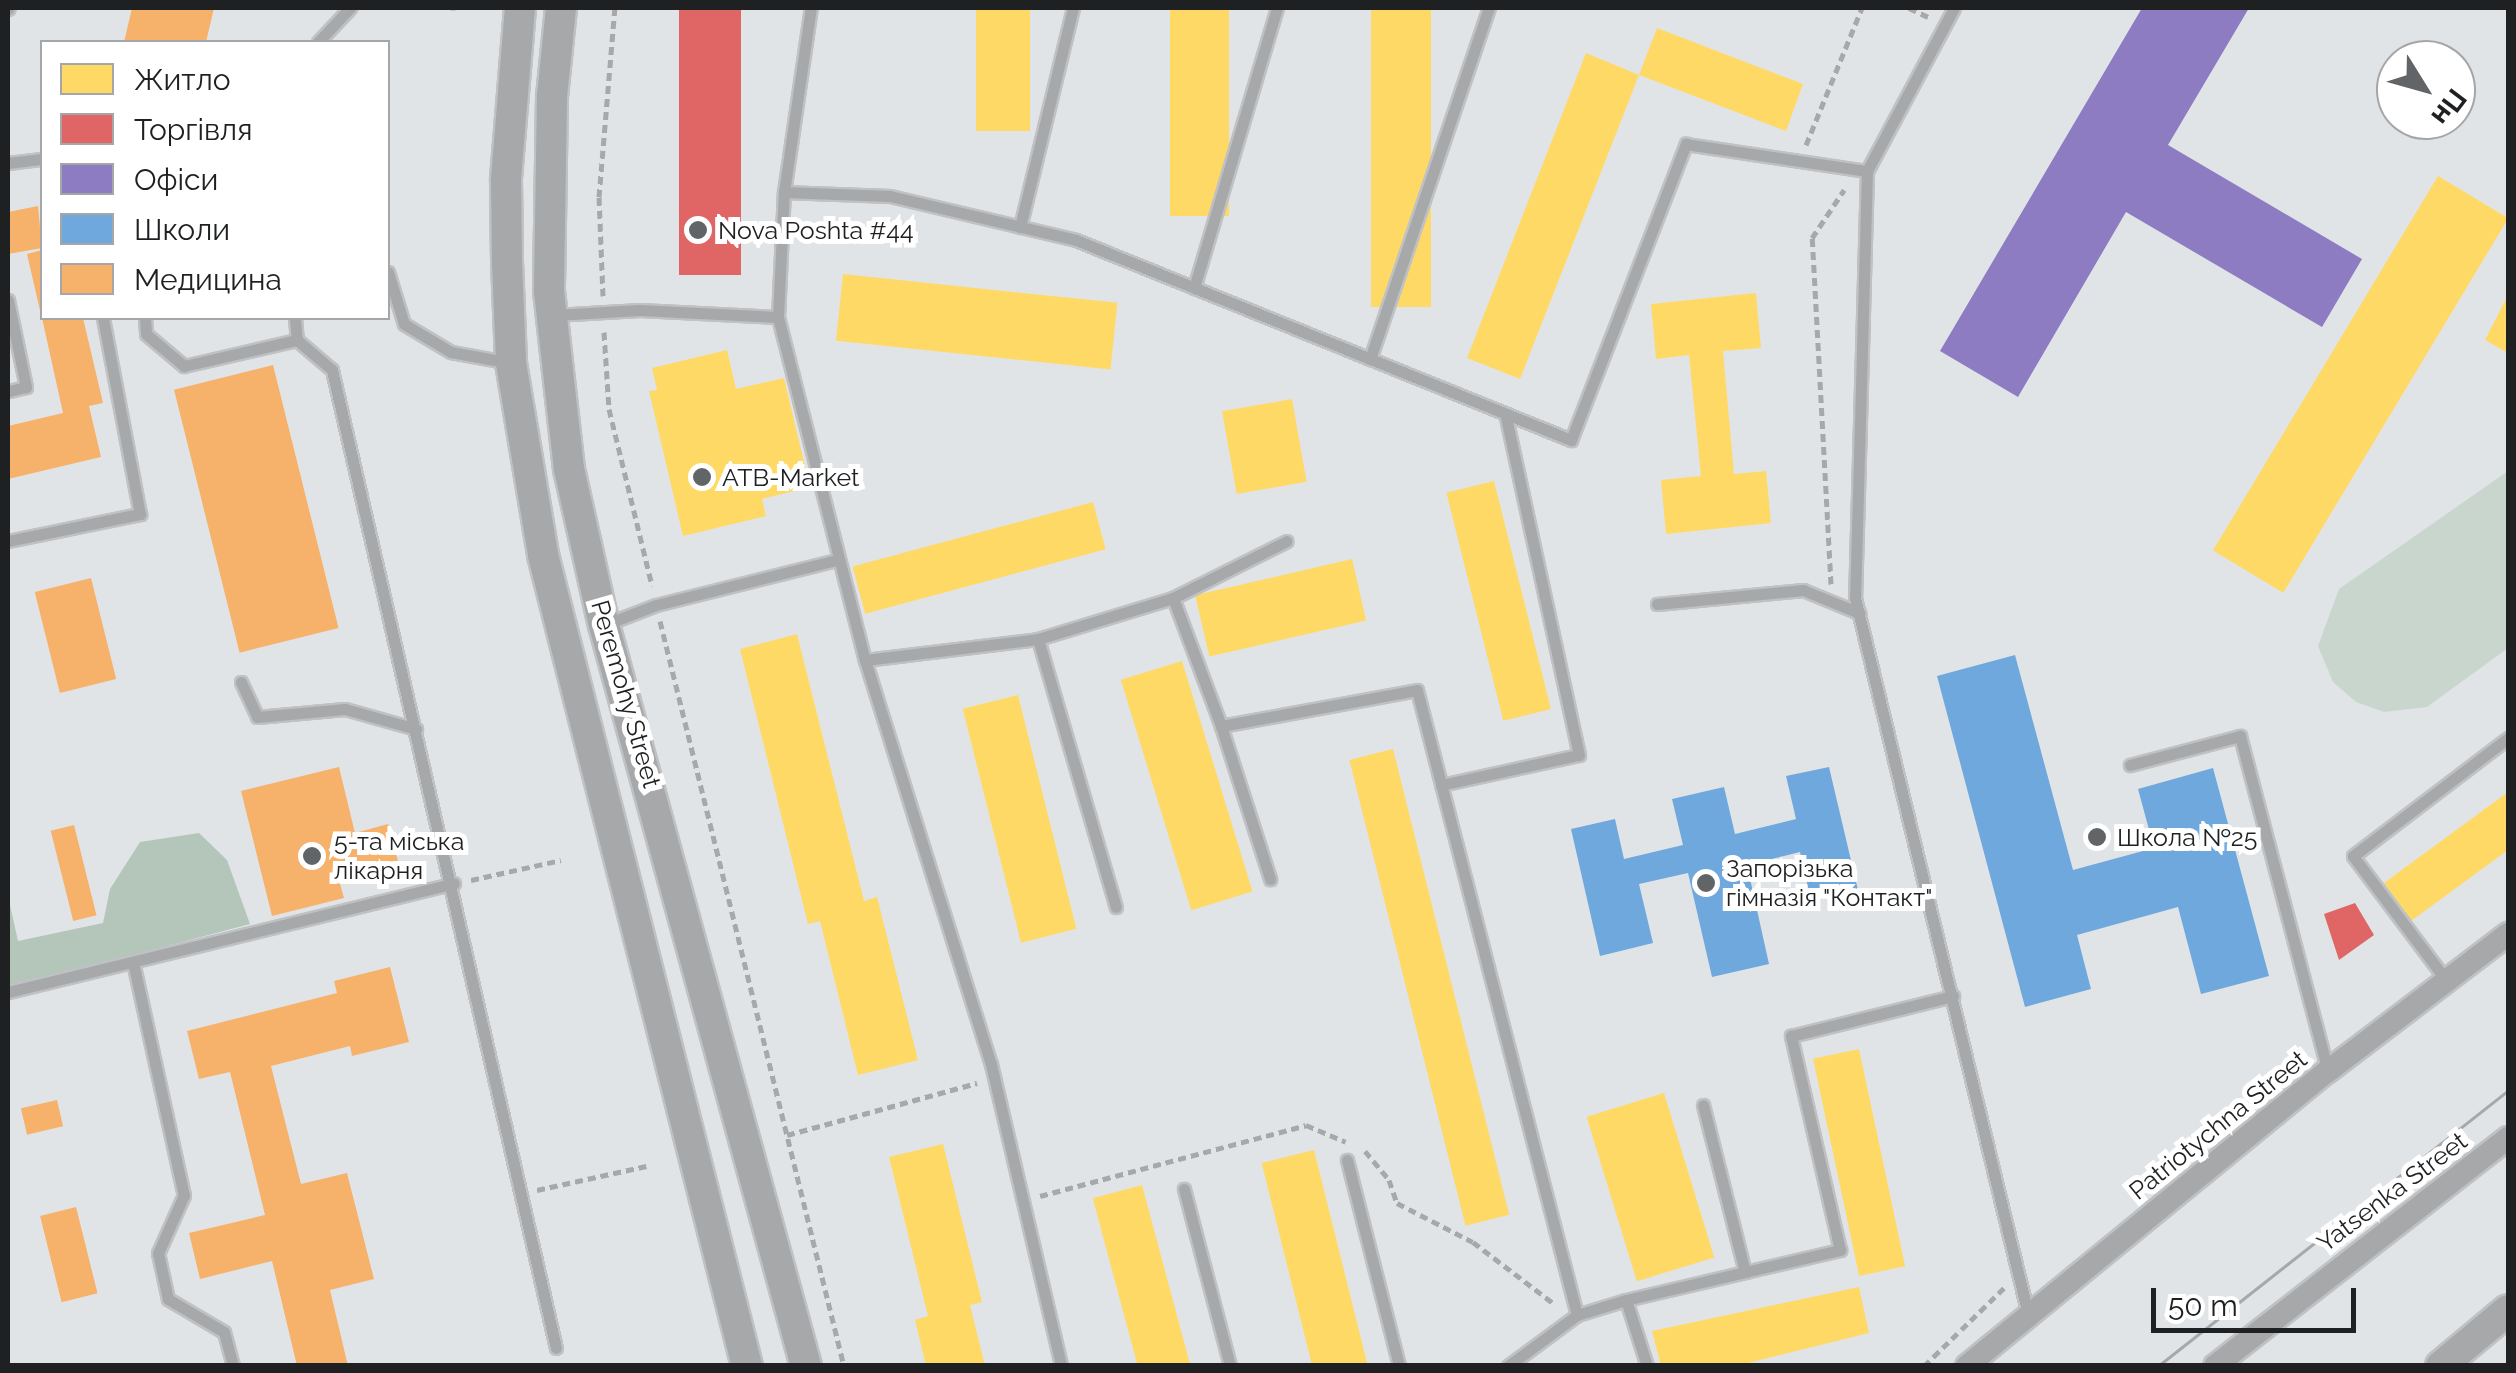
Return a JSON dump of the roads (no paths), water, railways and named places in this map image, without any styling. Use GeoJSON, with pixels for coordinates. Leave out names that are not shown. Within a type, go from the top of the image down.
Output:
{"type":"FeatureCollection","features":[{"type":"Feature","properties":{"kind":"main road","name":"Peremohy Street"},"geometry":{"type":"LineString","coordinates":[[520,8],[506,180],[511,363],[543,555],[747,1366]]}},
{"type":"Feature","properties":{"kind":"main road","name":"Peremohy Street"},"geometry":{"type":"LineString","coordinates":[[561,8],[548,191],[552,315],[569,468],[604,625],[806,1366]]}},
{"type":"Feature","properties":{"kind":"main road"},"geometry":{"type":"LineString","coordinates":[[2441,1366],[2508,1310]]}},
{"type":"Feature","properties":{"kind":"street","name":"Patriotychna Street"},"geometry":{"type":"LineString","coordinates":[[1967,1366],[2328,1070],[2508,934]]}},
{"type":"Feature","properties":{"kind":"street","name":"Yatsenka Street"},"geometry":{"type":"LineString","coordinates":[[2215,1366],[2508,1138]]}},
{"type":"Feature","properties":{"kind":"lane"},"geometry":{"type":"LineString","coordinates":[[320,40],[350,8]]}},
{"type":"Feature","properties":{"kind":"lane"},"geometry":{"type":"LineString","coordinates":[[810,8],[784,192],[778,317],[836,560],[994,1079],[1060,1366]]}},
{"type":"Feature","properties":{"kind":"lane"},"geometry":{"type":"LineString","coordinates":[[1020,227],[1073,8]]}},
{"type":"Feature","properties":{"kind":"lane"},"geometry":{"type":"LineString","coordinates":[[1194,288],[1277,8]]}},
{"type":"Feature","properties":{"kind":"lane"},"geometry":{"type":"LineString","coordinates":[[1370,358],[1488,8]]}},
{"type":"Feature","properties":{"kind":"lane"},"geometry":{"type":"LineString","coordinates":[[1954,8],[1867,172],[1859,612],[2028,1314]]}},
{"type":"Feature","properties":{"kind":"lane"},"geometry":{"type":"LineString","coordinates":[[784,192],[890,196],[1076,240],[1572,440],[1686,144],[1867,172]]}},
{"type":"Feature","properties":{"kind":"lane"},"geometry":{"type":"LineString","coordinates":[[8,163],[40,160]]}},
{"type":"Feature","properties":{"kind":"lane"},"geometry":{"type":"LineString","coordinates":[[390,278],[404,324],[451,352],[511,363]]}},
{"type":"Feature","properties":{"kind":"lane"},"geometry":{"type":"LineString","coordinates":[[8,300],[26,387],[8,391]]}},
{"type":"Feature","properties":{"kind":"lane"},"geometry":{"type":"LineString","coordinates":[[552,315],[640,310],[778,317]]}},
{"type":"Feature","properties":{"kind":"lane"},"geometry":{"type":"LineString","coordinates":[[8,541],[140,514],[103,320]]}},
{"type":"Feature","properties":{"kind":"lane"},"geometry":{"type":"LineString","coordinates":[[146,320],[146,334],[184,366],[297,340]]}},
{"type":"Feature","properties":{"kind":"lane"},"geometry":{"type":"LineString","coordinates":[[295,320],[297,340],[332,370],[454,883],[556,1348]]}},
{"type":"Feature","properties":{"kind":"lane"},"geometry":{"type":"LineString","coordinates":[[1442,785],[1579,755],[1506,414]]}},
{"type":"Feature","properties":{"kind":"lane"},"geometry":{"type":"LineString","coordinates":[[865,660],[1038,639],[1173,598],[1288,541]]}},
{"type":"Feature","properties":{"kind":"lane"},"geometry":{"type":"LineString","coordinates":[[604,625],[656,605],[836,560]]}},
{"type":"Feature","properties":{"kind":"lane"},"geometry":{"type":"LineString","coordinates":[[1657,604],[1803,590],[1859,612]]}},
{"type":"Feature","properties":{"kind":"lane"},"geometry":{"type":"LineString","coordinates":[[1173,598],[1221,726],[1270,880]]}},
{"type":"Feature","properties":{"kind":"lane"},"geometry":{"type":"LineString","coordinates":[[1038,639],[1116,907]]}},
{"type":"Feature","properties":{"kind":"lane"},"geometry":{"type":"LineString","coordinates":[[241,682],[257,717],[345,709],[416,728]]}},
{"type":"Feature","properties":{"kind":"lane"},"geometry":{"type":"LineString","coordinates":[[1221,726],[1417,690],[1577,1315]]}},
{"type":"Feature","properties":{"kind":"lane"},"geometry":{"type":"LineString","coordinates":[[2130,765],[2240,736],[2328,1070]]}},
{"type":"Feature","properties":{"kind":"lane"},"geometry":{"type":"LineString","coordinates":[[2446,980],[2353,856],[2508,738]]}},
{"type":"Feature","properties":{"kind":"lane"},"geometry":{"type":"LineString","coordinates":[[8,992],[454,883]]}},
{"type":"Feature","properties":{"kind":"lane"},"geometry":{"type":"LineString","coordinates":[[133,962],[184,1195],[158,1253],[168,1299],[224,1332],[234,1366]]}},
{"type":"Feature","properties":{"kind":"lane"},"geometry":{"type":"LineString","coordinates":[[1508,1366],[1577,1315],[1840,1250],[1791,1036],[1953,996]]}},
{"type":"Feature","properties":{"kind":"lane"},"geometry":{"type":"LineString","coordinates":[[1703,1105],[1744,1272]]}},
{"type":"Feature","properties":{"kind":"lane"},"geometry":{"type":"LineString","coordinates":[[1347,1160],[1399,1366]]}},
{"type":"Feature","properties":{"kind":"lane"},"geometry":{"type":"LineString","coordinates":[[1184,1189],[1230,1366]]}},
{"type":"Feature","properties":{"kind":"lane"},"geometry":{"type":"LineString","coordinates":[[1626,1300],[1647,1366]]}},
{"type":"Feature","properties":{"kind":"tram line"},"geometry":{"type":"LineString","coordinates":[[2158,1366],[2508,1091]]}},
{"type":"Feature","properties":{"kind":"place","name":"Nova Poshta #44"},"geometry":{"type":"Point","coordinates":[698,230]}},
{"type":"Feature","properties":{"kind":"place","name":"ATB-Market"},"geometry":{"type":"Point","coordinates":[702,477]}},
{"type":"Feature","properties":{"kind":"place","name":"Школа №25"},"geometry":{"type":"Point","coordinates":[2097,837]}},
{"type":"Feature","properties":{"kind":"place","name":"5-та міська лікарня"},"geometry":{"type":"Point","coordinates":[312,856]}},
{"type":"Feature","properties":{"kind":"place","name":"Запорізька гімназія \"Контакт\""},"geometry":{"type":"Point","coordinates":[1706,883]}}]}
